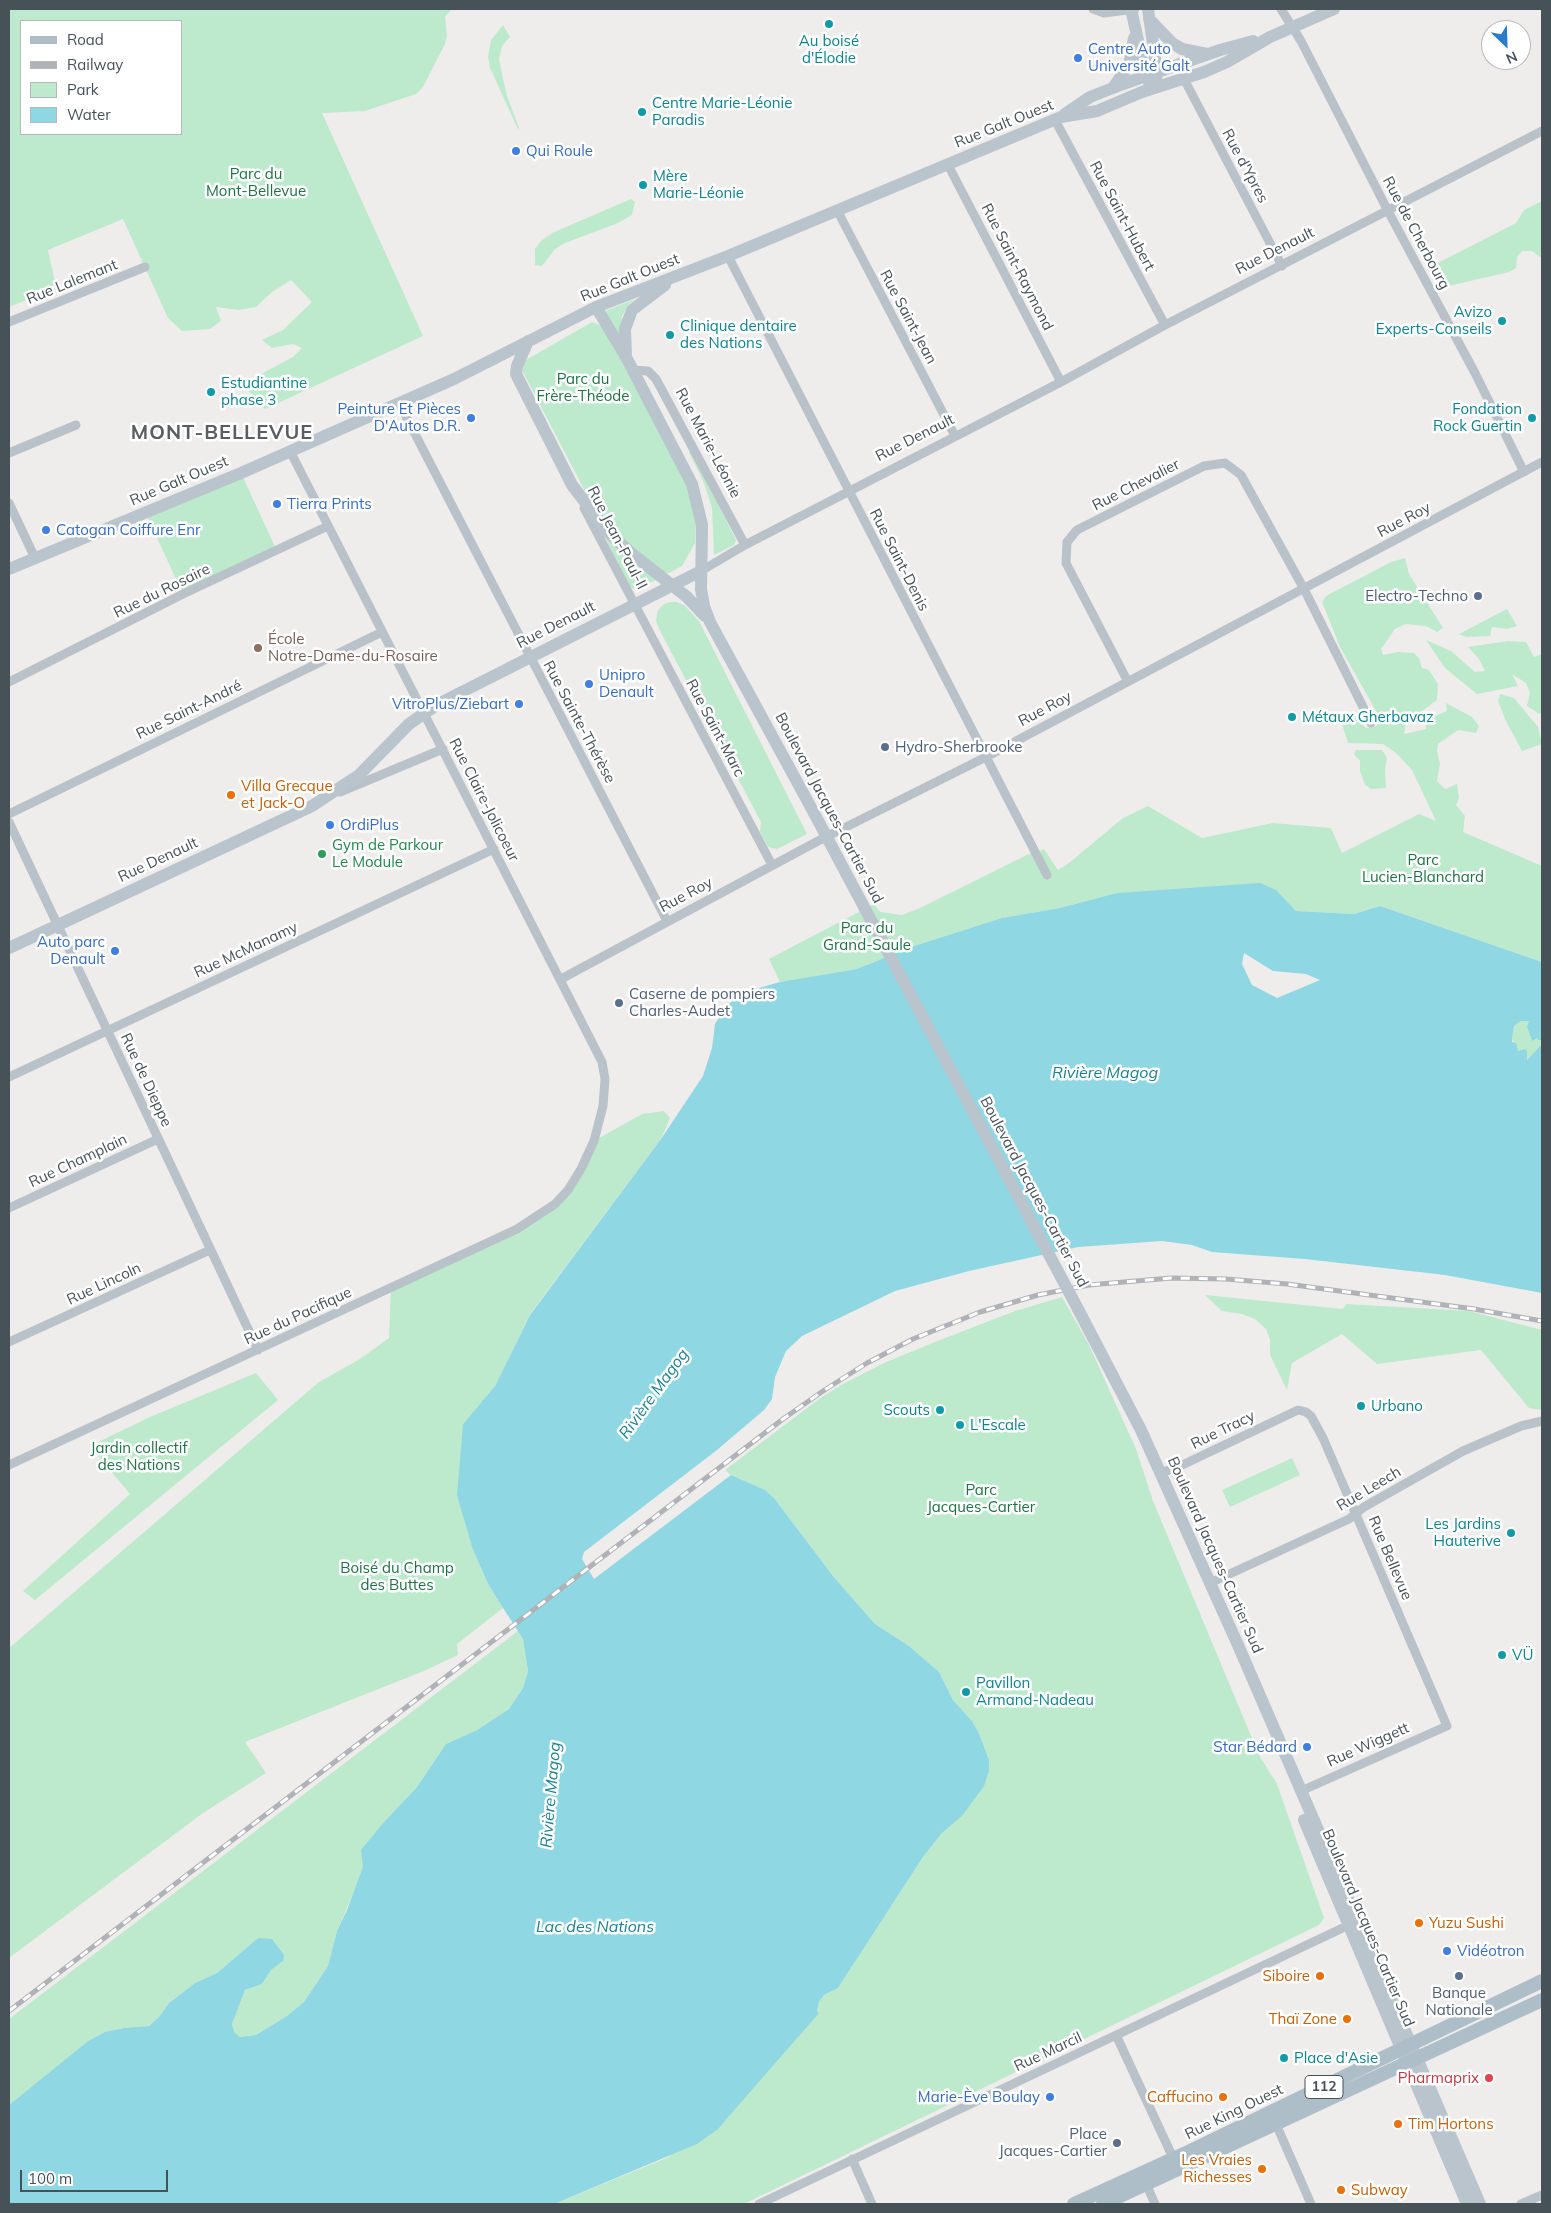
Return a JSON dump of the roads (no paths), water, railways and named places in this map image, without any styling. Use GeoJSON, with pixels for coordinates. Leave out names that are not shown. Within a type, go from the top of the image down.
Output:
{"type":"FeatureCollection","features":[{"type":"Feature","properties":{"kind":"main road"},"geometry":{"type":"LineString","coordinates":[[1131,9],[1135,28],[1152,74]]}},
{"type":"Feature","properties":{"kind":"main road","name":"Rue Galt Ouest"},"geometry":{"type":"LineString","coordinates":[[9,569],[290,451],[454,379],[596,307],[682,275],[1058,119],[1097,111],[1153,88],[1184,79],[1227,62],[1270,37],[1334,9]]}},
{"type":"Feature","properties":{"kind":"main road"},"geometry":{"type":"LineString","coordinates":[[1149,14],[1172,43],[1184,49],[1209,54]]}},
{"type":"Feature","properties":{"kind":"main road"},"geometry":{"type":"LineString","coordinates":[[1149,14],[1153,88]]}},
{"type":"Feature","properties":{"kind":"main road"},"geometry":{"type":"LineString","coordinates":[[1112,88],[1130,65],[1135,28]]}},
{"type":"Feature","properties":{"kind":"main road","name":"Rue Galt Ouest"},"geometry":{"type":"LineString","coordinates":[[1058,119],[1090,97],[1112,88],[1209,54],[1270,37]]}},
{"type":"Feature","properties":{"kind":"main road"},"geometry":{"type":"LineString","coordinates":[[626,357],[625,330],[632,310],[644,299],[682,275]]}},
{"type":"Feature","properties":{"kind":"main road"},"geometry":{"type":"LineString","coordinates":[[596,307],[626,357],[692,484],[702,525],[700,571]]}},
{"type":"Feature","properties":{"kind":"main road","name":"Rue Jean-Paul-II"},"geometry":{"type":"LineString","coordinates":[[528,341],[517,366],[516,374],[572,485],[607,531],[631,553],[673,586]]}},
{"type":"Feature","properties":{"kind":"main road","name":"Rue Denault"},"geometry":{"type":"LineString","coordinates":[[9,948],[292,816],[322,800],[360,775],[409,724],[424,714],[529,657],[700,571]]}},
{"type":"Feature","properties":{"kind":"main road","name":"Boulevard Jacques-Cartier Sud"},"geometry":{"type":"LineString","coordinates":[[700,571],[700,590],[710,622],[814,813],[1138,1423],[1301,1791],[1410,2054]]}},
{"type":"Feature","properties":{"kind":"main road","name":"Boulevard Jacques-Cartier Sud"},"geometry":{"type":"LineString","coordinates":[[673,586],[687,597],[710,622]]}},
{"type":"Feature","properties":{"kind":"main road","name":"Boulevard Jacques-Cartier Sud"},"geometry":{"type":"LineString","coordinates":[[1301,1791],[1300,1812],[1349,1925],[1410,2054]]}},
{"type":"Feature","properties":{"kind":"main road","name":"Rue King Ouest"},"geometry":{"type":"LineString","coordinates":[[1176,2164],[1276,2124],[1410,2054],[1542,1981]]}},
{"type":"Feature","properties":{"kind":"main road","name":"Rue King Ouest"},"geometry":{"type":"LineString","coordinates":[[1074,2204],[1144,2179],[1410,2054],[1542,2000]]}},
{"type":"Feature","properties":{"kind":"main road"},"geometry":{"type":"LineString","coordinates":[[1410,2054],[1467,2204]]}},
{"type":"Feature","properties":{"kind":"main road"},"geometry":{"type":"LineString","coordinates":[[1410,2054],[1480,2204]]}},
{"type":"Feature","properties":{"kind":"main road","name":"Rue King Ouest"},"geometry":{"type":"LineString","coordinates":[[1103,2204],[1144,2179]]}},
{"type":"Feature","properties":{"kind":"street"},"geometry":{"type":"LineString","coordinates":[[1093,9],[1104,13],[1135,9]]}},
{"type":"Feature","properties":{"kind":"street","name":"Rue de Cherbourg"},"geometry":{"type":"LineString","coordinates":[[1281,9],[1301,41],[1388,211],[1475,373],[1524,472]]}},
{"type":"Feature","properties":{"kind":"street","name":"Rue d'Ypres"},"geometry":{"type":"LineString","coordinates":[[1184,79],[1282,266]]}},
{"type":"Feature","properties":{"kind":"street","name":"Rue Saint-Hubert"},"geometry":{"type":"LineString","coordinates":[[1058,119],[1165,325]]}},
{"type":"Feature","properties":{"kind":"street","name":"Rue Denault"},"geometry":{"type":"LineString","coordinates":[[700,571],[746,545],[1061,382],[1165,325],[1542,131]]}},
{"type":"Feature","properties":{"kind":"street","name":"Rue Saint-Raymond"},"geometry":{"type":"LineString","coordinates":[[948,165],[1061,382]]}},
{"type":"Feature","properties":{"kind":"street","name":"Rue Saint-Jean"},"geometry":{"type":"LineString","coordinates":[[836,210],[955,436]]}},
{"type":"Feature","properties":{"kind":"street","name":"Rue Saint-Denis"},"geometry":{"type":"LineString","coordinates":[[728,256],[1047,875]]}},
{"type":"Feature","properties":{"kind":"street","name":"Rue Lalemant"},"geometry":{"type":"LineString","coordinates":[[9,322],[145,267]]}},
{"type":"Feature","properties":{"kind":"street","name":"Rue Marie-Léonie"},"geometry":{"type":"LineString","coordinates":[[632,370],[648,371],[656,379],[746,545]]}},
{"type":"Feature","properties":{"kind":"street","name":"Rue Sainte-Thérèse"},"geometry":{"type":"LineString","coordinates":[[399,403],[667,921]]}},
{"type":"Feature","properties":{"kind":"street"},"geometry":{"type":"LineString","coordinates":[[9,453],[76,425]]}},
{"type":"Feature","properties":{"kind":"street","name":"Rue Claire-Jolicoeur"},"geometry":{"type":"LineString","coordinates":[[290,451],[602,1062],[606,1079],[603,1106],[594,1142],[582,1169]]}},
{"type":"Feature","properties":{"kind":"street","name":"Rue Roy"},"geometry":{"type":"LineString","coordinates":[[561,979],[772,865],[986,757],[1127,680],[1304,589],[1542,462]]}},
{"type":"Feature","properties":{"kind":"street","name":"Rue Chevalier"},"geometry":{"type":"LineString","coordinates":[[1127,680],[1066,563],[1067,542],[1077,530],[1204,466],[1225,463],[1241,475],[1304,589],[1371,723]]}},
{"type":"Feature","properties":{"kind":"street","name":"Rue Jean-Paul-II"},"geometry":{"type":"LineString","coordinates":[[572,485],[634,605]]}},
{"type":"Feature","properties":{"kind":"street"},"geometry":{"type":"LineString","coordinates":[[9,503],[35,558]]}},
{"type":"Feature","properties":{"kind":"street","name":"Rue du Rosaire"},"geometry":{"type":"LineString","coordinates":[[9,682],[183,594],[328,526]]}},
{"type":"Feature","properties":{"kind":"street","name":"Rue Saint-Marc"},"geometry":{"type":"LineString","coordinates":[[634,605],[772,865]]}},
{"type":"Feature","properties":{"kind":"street","name":"Rue Saint-André"},"geometry":{"type":"LineString","coordinates":[[9,814],[382,632]]}},
{"type":"Feature","properties":{"kind":"street","name":"Rue Denault"},"geometry":{"type":"LineString","coordinates":[[322,800],[443,749]]}},
{"type":"Feature","properties":{"kind":"street","name":"Rue de Dieppe"},"geometry":{"type":"LineString","coordinates":[[9,822],[258,1350]]}},
{"type":"Feature","properties":{"kind":"street","name":"Rue McManamy"},"geometry":{"type":"LineString","coordinates":[[9,1077],[494,849]]}},
{"type":"Feature","properties":{"kind":"street","name":"Rue Champlain"},"geometry":{"type":"LineString","coordinates":[[9,1208],[158,1139]]}},
{"type":"Feature","properties":{"kind":"street","name":"Rue du Pacifique"},"geometry":{"type":"LineString","coordinates":[[9,1465],[517,1229],[555,1204],[568,1190],[582,1169]]}},
{"type":"Feature","properties":{"kind":"street","name":"Rue Lincoln"},"geometry":{"type":"LineString","coordinates":[[9,1342],[210,1250]]}},
{"type":"Feature","properties":{"kind":"street","name":"Rue Tracy"},"geometry":{"type":"LineString","coordinates":[[1160,1473],[1178,1468],[1298,1410]]}},
{"type":"Feature","properties":{"kind":"street","name":"Rue Bellevue"},"geometry":{"type":"LineString","coordinates":[[1298,1410],[1306,1412],[1315,1422],[1447,1726]]}},
{"type":"Feature","properties":{"kind":"street","name":"Rue Leech"},"geometry":{"type":"LineString","coordinates":[[1210,1583],[1349,1519],[1355,1513],[1463,1451],[1522,1426],[1542,1421]]}},
{"type":"Feature","properties":{"kind":"street","name":"Rue Wiggett"},"geometry":{"type":"LineString","coordinates":[[1301,1791],[1447,1726]]}},
{"type":"Feature","properties":{"kind":"street","name":"Rue Marcil"},"geometry":{"type":"LineString","coordinates":[[759,2204],[1349,1925]]}},
{"type":"Feature","properties":{"kind":"street"},"geometry":{"type":"LineString","coordinates":[[1116,2035],[1176,2164]]}},
{"type":"Feature","properties":{"kind":"street"},"geometry":{"type":"LineString","coordinates":[[1276,2124],[1311,2204]]}},
{"type":"Feature","properties":{"kind":"street"},"geometry":{"type":"LineString","coordinates":[[852,2160],[872,2204]]}},
{"type":"Feature","properties":{"kind":"street"},"geometry":{"type":"LineString","coordinates":[[1144,2179],[1155,2204]]}},
{"type":"Feature","properties":{"kind":"street"},"geometry":{"type":"LineString","coordinates":[[1521,2204],[1542,2195]]}},
{"type":"Feature","properties":{"kind":"water"},"geometry":{"type":"Polygon","coordinates":[[[1260,883],[1276,890],[1296,911],[1354,914],[1380,906],[1542,962],[1542,1040],[1538,1040],[1538,1038],[1532,1041],[1527,1027],[1529,1021],[1521,1021],[1514,1026],[1512,1042],[1516,1043],[1518,1051],[1525,1049],[1527,1051],[1527,1060],[1542,1044],[1542,1293],[1445,1275],[1305,1259],[1212,1252],[1192,1245],[1162,1241],[1078,1247],[969,1271],[895,1291],[802,1336],[786,1351],[775,1377],[772,1399],[764,1410],[717,1450],[584,1552],[582,1559],[594,1579],[731,1475],[765,1490],[774,1498],[833,1576],[875,1624],[909,1646],[939,1672],[953,1700],[972,1721],[979,1733],[989,1760],[989,1771],[984,1786],[962,1816],[942,1833],[923,1857],[838,1988],[824,1995],[819,2002],[817,2011],[819,2013],[718,2129],[697,2144],[554,2204],[9,2204],[9,2105],[88,2041],[105,2032],[149,2026],[159,2017],[169,2003],[195,1983],[217,1973],[258,1938],[272,1939],[284,1955],[283,1961],[271,1970],[262,1984],[245,1990],[232,2024],[234,2032],[240,2037],[256,2035],[287,2016],[304,2002],[328,1966],[337,1931],[363,1867],[361,1850],[417,1787],[446,1744],[477,1730],[509,1709],[523,1688],[528,1671],[523,1639],[489,1586],[473,1550],[457,1495],[463,1424],[495,1386],[530,1315],[661,1139],[703,1076],[712,1048],[715,1024],[728,1004],[745,992],[780,982],[857,969],[914,946],[1002,918],[1060,908],[1117,893],[1260,883]],[[1244,953],[1242,964],[1252,985],[1277,998],[1320,980],[1306,974],[1273,971],[1244,953]]]}},
{"type":"Feature","properties":{"kind":"railway"},"geometry":{"type":"LineString","coordinates":[[9,2011],[783,1419],[867,1363],[913,1339],[980,1312],[1038,1295],[1089,1285],[1171,1278],[1226,1279],[1287,1284],[1474,1309],[1542,1321]]}},
{"type":"Feature","properties":{"kind":"place","name":"Au boisé d'Élodie"},"geometry":{"type":"Point","coordinates":[829,24]}},
{"type":"Feature","properties":{"kind":"place","name":"Centre Auto Université Galt"},"geometry":{"type":"Point","coordinates":[1078,58]}},
{"type":"Feature","properties":{"kind":"place","name":"Centre Marie-Léonie Paradis"},"geometry":{"type":"Point","coordinates":[642,112]}},
{"type":"Feature","properties":{"kind":"place","name":"Qui Roule"},"geometry":{"type":"Point","coordinates":[516,151]}},
{"type":"Feature","properties":{"kind":"place","name":"Mère Marie-Léonie"},"geometry":{"type":"Point","coordinates":[643,185]}},
{"type":"Feature","properties":{"kind":"place","name":"Avizo Experts-Conseils"},"geometry":{"type":"Point","coordinates":[1502,321]}},
{"type":"Feature","properties":{"kind":"place","name":"Clinique dentaire des Nations"},"geometry":{"type":"Point","coordinates":[670,335]}},
{"type":"Feature","properties":{"kind":"place","name":"Estudiantine phase 3"},"geometry":{"type":"Point","coordinates":[211,392]}},
{"type":"Feature","properties":{"kind":"place","name":"Peinture Et Pièces D'Autos D.R."},"geometry":{"type":"Point","coordinates":[471,418]}},
{"type":"Feature","properties":{"kind":"place","name":"Fondation Rock Guertin"},"geometry":{"type":"Point","coordinates":[1532,418]}},
{"type":"Feature","properties":{"kind":"place","name":"Tierra Prints"},"geometry":{"type":"Point","coordinates":[277,504]}},
{"type":"Feature","properties":{"kind":"place","name":"Catogan Coiffure Enr"},"geometry":{"type":"Point","coordinates":[46,530]}},
{"type":"Feature","properties":{"kind":"place","name":"Electro-Techno"},"geometry":{"type":"Point","coordinates":[1478,596]}},
{"type":"Feature","properties":{"kind":"place","name":"École Notre-Dame-du-Rosaire"},"geometry":{"type":"Point","coordinates":[258,648]}},
{"type":"Feature","properties":{"kind":"place","name":"Unipro Denault"},"geometry":{"type":"Point","coordinates":[589,684]}},
{"type":"Feature","properties":{"kind":"place","name":"VitroPlus/Ziebart"},"geometry":{"type":"Point","coordinates":[519,704]}},
{"type":"Feature","properties":{"kind":"place","name":"Métaux Gherbavaz"},"geometry":{"type":"Point","coordinates":[1292,717]}},
{"type":"Feature","properties":{"kind":"place","name":"Hydro-Sherbrooke"},"geometry":{"type":"Point","coordinates":[885,747]}},
{"type":"Feature","properties":{"kind":"place","name":"Villa Grecque et Jack-O"},"geometry":{"type":"Point","coordinates":[231,795]}},
{"type":"Feature","properties":{"kind":"place","name":"OrdiPlus"},"geometry":{"type":"Point","coordinates":[330,825]}},
{"type":"Feature","properties":{"kind":"place","name":"Gym de Parkour Le Module"},"geometry":{"type":"Point","coordinates":[322,854]}},
{"type":"Feature","properties":{"kind":"place","name":"Auto parc Denault"},"geometry":{"type":"Point","coordinates":[115,951]}},
{"type":"Feature","properties":{"kind":"place","name":"Caserne de pompiers Charles-Audet"},"geometry":{"type":"Point","coordinates":[619,1003]}},
{"type":"Feature","properties":{"kind":"place","name":"Urbano"},"geometry":{"type":"Point","coordinates":[1361,1406]}},
{"type":"Feature","properties":{"kind":"place","name":"Scouts"},"geometry":{"type":"Point","coordinates":[940,1410]}},
{"type":"Feature","properties":{"kind":"place","name":"L'Escale"},"geometry":{"type":"Point","coordinates":[960,1425]}},
{"type":"Feature","properties":{"kind":"place","name":"Les Jardins Hauterive"},"geometry":{"type":"Point","coordinates":[1511,1533]}},
{"type":"Feature","properties":{"kind":"place","name":"VÜ"},"geometry":{"type":"Point","coordinates":[1502,1655]}},
{"type":"Feature","properties":{"kind":"place","name":"Pavillon Armand-Nadeau"},"geometry":{"type":"Point","coordinates":[966,1692]}},
{"type":"Feature","properties":{"kind":"place","name":"Star Bédard"},"geometry":{"type":"Point","coordinates":[1307,1747]}},
{"type":"Feature","properties":{"kind":"place","name":"Yuzu Sushi"},"geometry":{"type":"Point","coordinates":[1419,1923]}},
{"type":"Feature","properties":{"kind":"place","name":"Vidéotron"},"geometry":{"type":"Point","coordinates":[1447,1951]}},
{"type":"Feature","properties":{"kind":"place","name":"Siboire"},"geometry":{"type":"Point","coordinates":[1320,1976]}},
{"type":"Feature","properties":{"kind":"place","name":"Banque Nationale"},"geometry":{"type":"Point","coordinates":[1459,1976]}},
{"type":"Feature","properties":{"kind":"place","name":"Thaï Zone"},"geometry":{"type":"Point","coordinates":[1347,2019]}},
{"type":"Feature","properties":{"kind":"place","name":"Place d'Asie"},"geometry":{"type":"Point","coordinates":[1284,2058]}},
{"type":"Feature","properties":{"kind":"place","name":"Pharmaprix"},"geometry":{"type":"Point","coordinates":[1489,2078]}},
{"type":"Feature","properties":{"kind":"place","name":"Marie-Ève Boulay"},"geometry":{"type":"Point","coordinates":[1050,2097]}},
{"type":"Feature","properties":{"kind":"place","name":"Caffucino"},"geometry":{"type":"Point","coordinates":[1223,2097]}},
{"type":"Feature","properties":{"kind":"place","name":"Tim Hortons"},"geometry":{"type":"Point","coordinates":[1398,2124]}},
{"type":"Feature","properties":{"kind":"place","name":"Place Jacques-Cartier"},"geometry":{"type":"Point","coordinates":[1117,2143]}},
{"type":"Feature","properties":{"kind":"place","name":"Les Vraies Richesses"},"geometry":{"type":"Point","coordinates":[1262,2169]}},
{"type":"Feature","properties":{"kind":"place","name":"Subway"},"geometry":{"type":"Point","coordinates":[1341,2190]}},
{"type":"Feature","properties":{"kind":"district","name":"MONT-BELLEVUE"},"geometry":{"type":"Point","coordinates":[222,433]}},
{"type":"Feature","properties":{"kind":"park label","name":"Parc du Mont-Bellevue"},"geometry":{"type":"Point","coordinates":[256,182]}},
{"type":"Feature","properties":{"kind":"park label","name":"Parc du Frère-Théode"},"geometry":{"type":"Point","coordinates":[583,388]}},
{"type":"Feature","properties":{"kind":"park label","name":"Parc Lucien-Blanchard"},"geometry":{"type":"Point","coordinates":[1423,868]}},
{"type":"Feature","properties":{"kind":"park label","name":"Parc du Grand-Saule"},"geometry":{"type":"Point","coordinates":[867,936]}},
{"type":"Feature","properties":{"kind":"park label","name":"Jardin collectif des Nations"},"geometry":{"type":"Point","coordinates":[139,1456]}},
{"type":"Feature","properties":{"kind":"park label","name":"Parc Jacques-Cartier"},"geometry":{"type":"Point","coordinates":[981,1498]}},
{"type":"Feature","properties":{"kind":"park label","name":"Boisé du Champ des Buttes"},"geometry":{"type":"Point","coordinates":[397,1576]}},
{"type":"Feature","properties":{"kind":"water label","name":"Rivière Magog"},"geometry":{"type":"Point","coordinates":[1105,1073]}},
{"type":"Feature","properties":{"kind":"water label","name":"Rivière Magog"},"geometry":{"type":"Point","coordinates":[654,1394]}},
{"type":"Feature","properties":{"kind":"water label","name":"Rivière Magog"},"geometry":{"type":"Point","coordinates":[551,1795]}},
{"type":"Feature","properties":{"kind":"water label","name":"Lac des Nations"},"geometry":{"type":"Point","coordinates":[595,1927]}}]}
